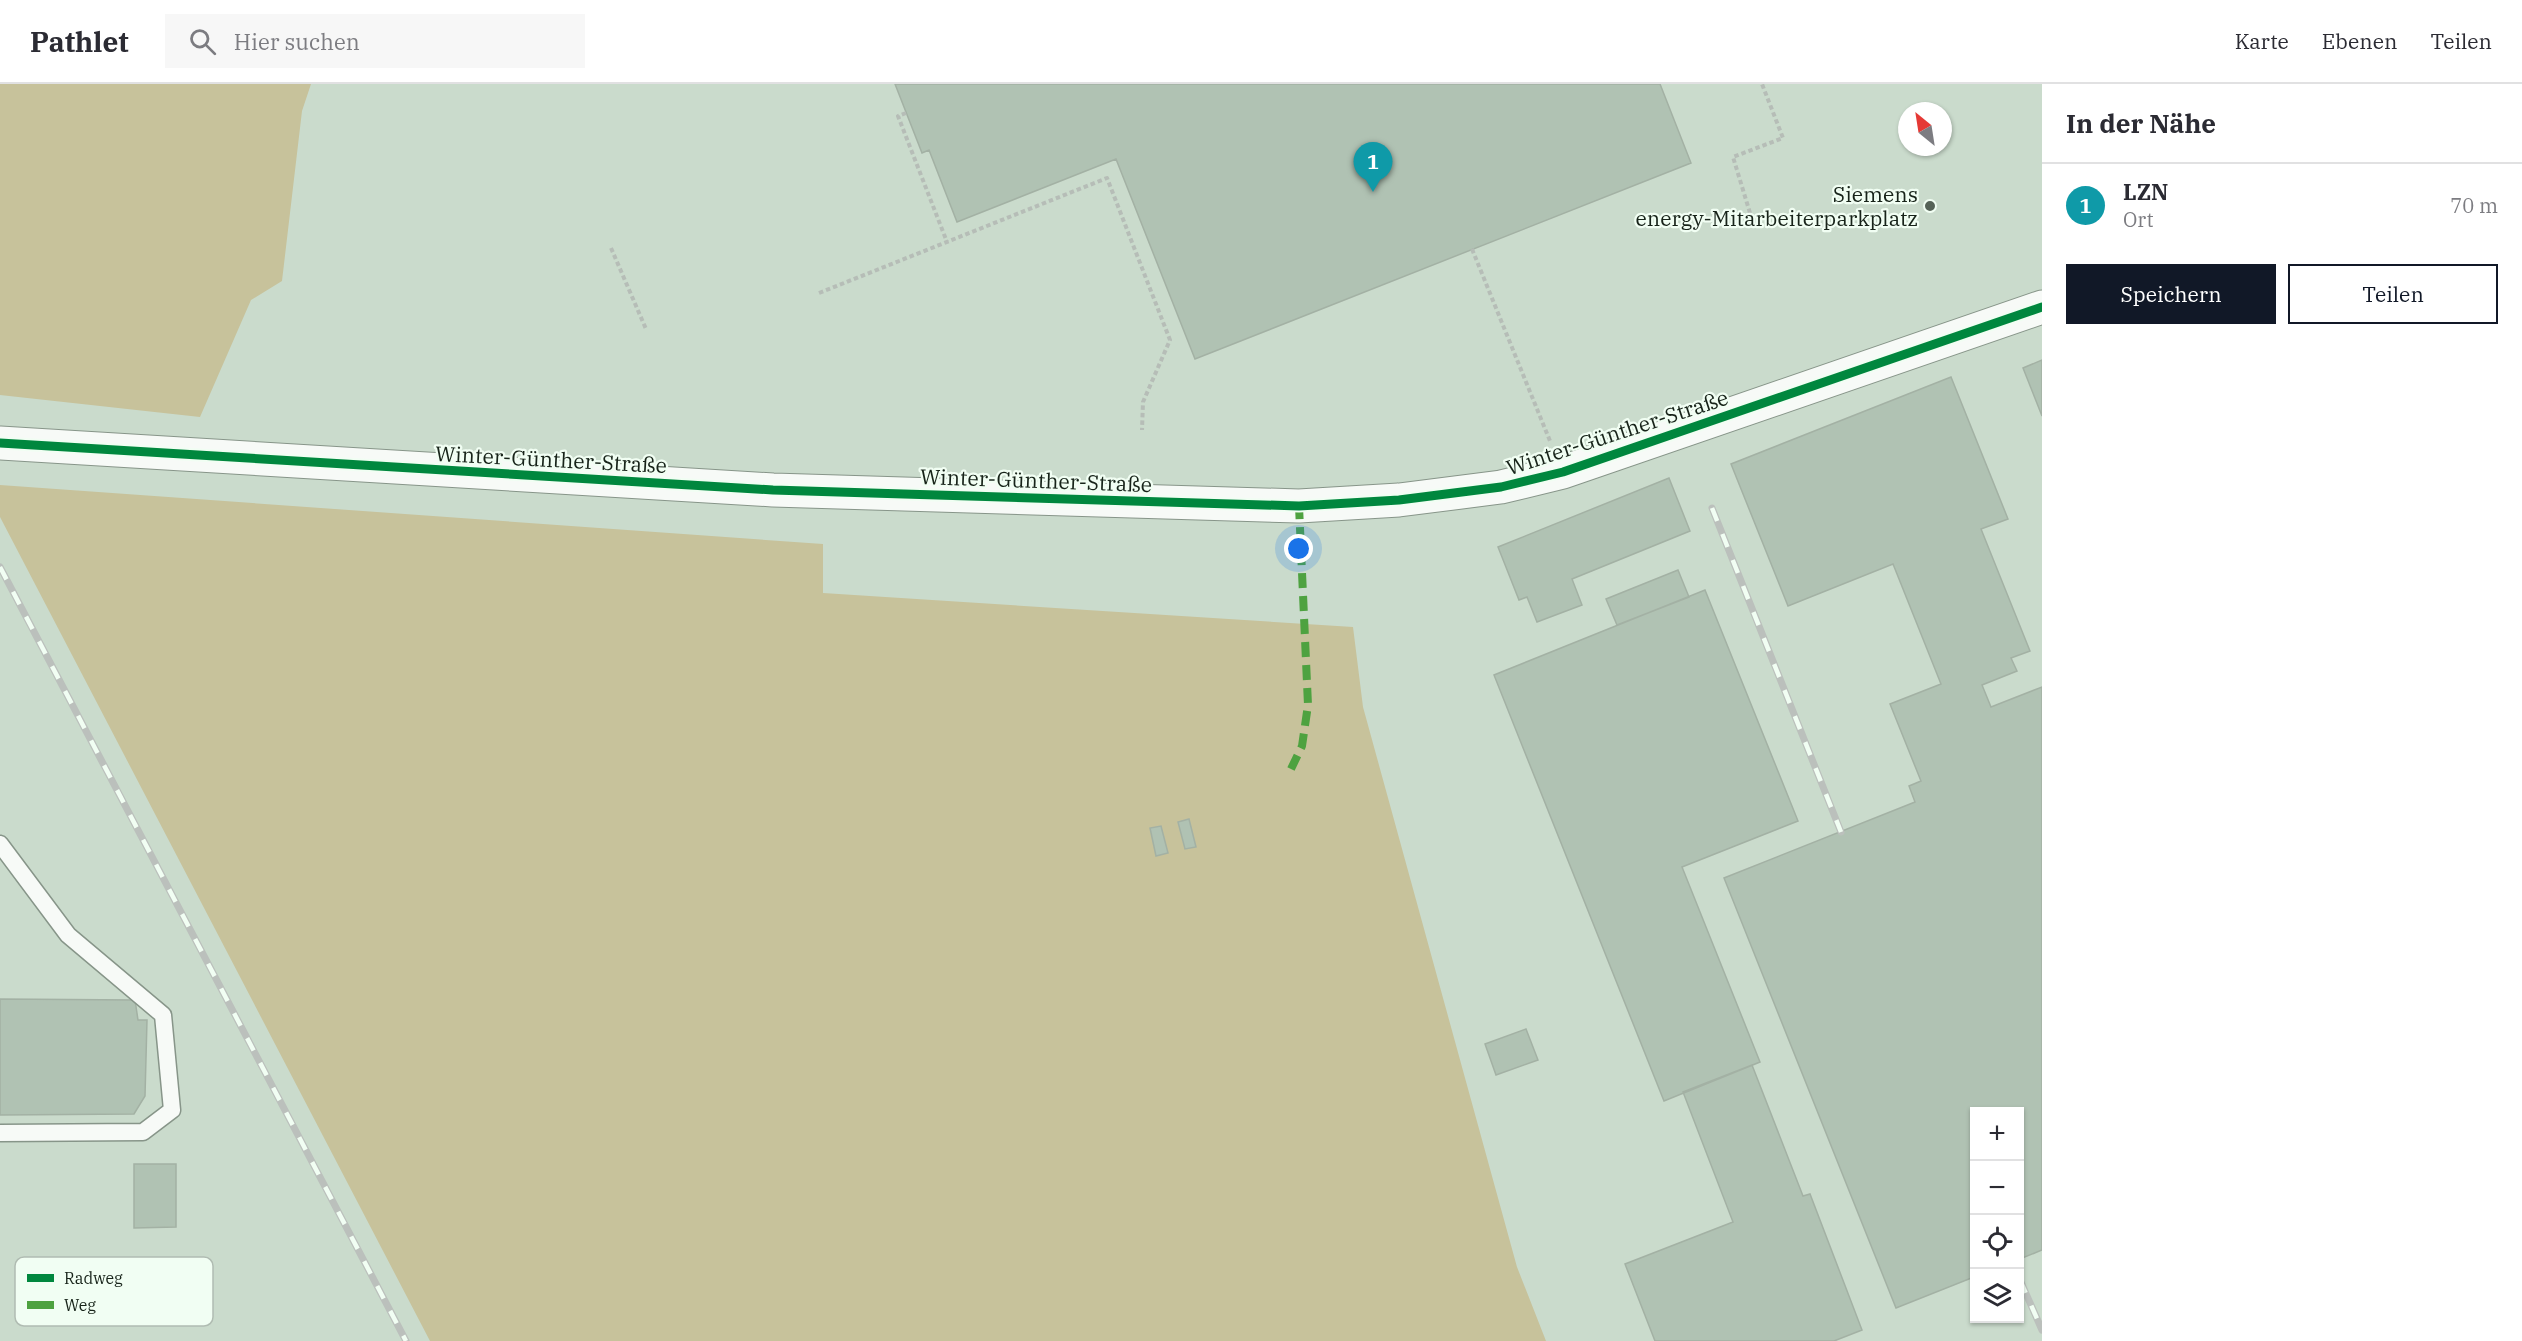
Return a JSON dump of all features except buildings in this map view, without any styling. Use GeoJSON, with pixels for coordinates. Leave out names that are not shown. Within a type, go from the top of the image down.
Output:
{"type":"FeatureCollection","features":[{"type":"Feature","properties":{"kind":"street","name":"Winter-Günther-Straße"},"geometry":{"type":"LineString","coordinates":[[0,443],[773,490],[1299,506],[1399,500],[1501,487],[1563,472],[2042,307]]}},
{"type":"Feature","properties":{"kind":"lane"},"geometry":{"type":"LineString","coordinates":[[0,844],[68,936],[164,1015],[172,1110],[142,1132],[0,1133]]}},
{"type":"Feature","properties":{"kind":"path"},"geometry":{"type":"LineString","coordinates":[[1750,213],[1733,158],[1783,138],[1762,84]]}},
{"type":"Feature","properties":{"kind":"path"},"geometry":{"type":"LineString","coordinates":[[906,113],[898,116],[947,242]]}},
{"type":"Feature","properties":{"kind":"path"},"geometry":{"type":"LineString","coordinates":[[819,293],[1107,178],[1170,340],[1143,402],[1142,430]]}},
{"type":"Feature","properties":{"kind":"path"},"geometry":{"type":"LineString","coordinates":[[611,248],[646,329]]}},
{"type":"Feature","properties":{"kind":"path"},"geometry":{"type":"LineString","coordinates":[[1472,249],[1563,472]]}},
{"type":"Feature","properties":{"kind":"shaded area"},"geometry":{"type":"Polygon","coordinates":[[[0,84],[311,84],[302,111],[282,281],[251,300],[200,417],[0,395],[0,84]]]}},
{"type":"Feature","properties":{"kind":"shaded area"},"geometry":{"type":"Polygon","coordinates":[[[0,485],[823,544],[823,593],[1353,627],[1363,707],[1517,1267],[1546,1341],[430,1341],[0,517],[0,485]]]}},
{"type":"Feature","properties":{"kind":"railway"},"geometry":{"type":"LineString","coordinates":[[1712,508],[1841,832]]}},
{"type":"Feature","properties":{"kind":"railway"},"geometry":{"type":"LineString","coordinates":[[0,567],[406,1341]]}},
{"type":"Feature","properties":{"kind":"railway"},"geometry":{"type":"LineString","coordinates":[[2024,1289],[2042,1330]]}},
{"type":"Feature","properties":{"kind":"marked path"},"geometry":{"type":"LineString","coordinates":[[1291,769],[1302,746],[1308,705],[1299,506]]}},
{"type":"Feature","properties":{"kind":"cycle path"},"geometry":{"type":"LineString","coordinates":[[0,443],[773,490],[1299,506],[1399,500],[1501,487],[1563,472],[2042,307]]}},
{"type":"Feature","properties":{"kind":"place","name":"LZN"},"geometry":{"type":"Point","coordinates":[1373,192]}},
{"type":"Feature","properties":{"kind":"place","name":"Siemens energy-Mitarbeiterparkplatz"},"geometry":{"type":"Point","coordinates":[1930,206]}}]}
